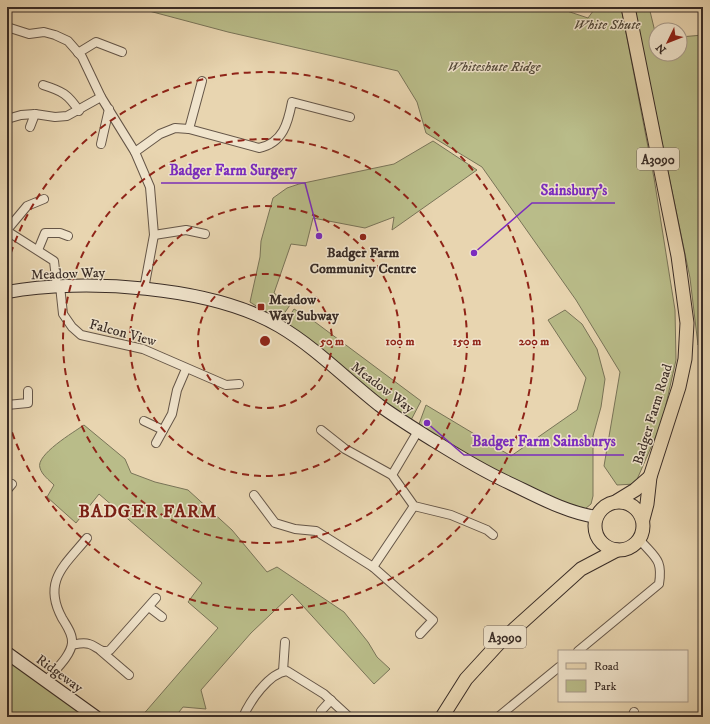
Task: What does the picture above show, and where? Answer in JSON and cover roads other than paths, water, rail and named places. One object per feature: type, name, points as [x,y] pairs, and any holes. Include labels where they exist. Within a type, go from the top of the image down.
[{"type":"main road","name":"Badger Farm Road","points":[[628,7],[678,256],[687,324],[685,359],[679,387],[650,477],[643,519]]},
{"type":"main road","name":"Badger Farm Road","points":[[616,501],[635,490],[650,477]]},
{"type":"main road","points":[[616,501],[628,503],[638,511],[643,519],[644,528],[640,540],[630,548],[617,550],[609,548],[600,541],[596,534],[596,517],[600,510],[609,503],[616,501]]},
{"type":"main road","name":"A3090","points":[[581,569],[600,541]]},
{"type":"main road","name":"A3090","points":[[442,717],[466,679],[498,643],[581,569],[617,550]]},
{"type":"street","points":[[7,27],[29,34],[44,32],[68,41],[78,53],[101,97],[135,152],[150,187],[154,235],[144,289]]},
{"type":"street","points":[[78,53],[96,42],[122,52]]},
{"type":"street","points":[[189,129],[202,80]]},
{"type":"street","points":[[43,85],[60,90],[70,97],[79,111]]},
{"type":"street","points":[[7,120],[21,115],[35,114],[55,118],[67,116],[79,111],[101,97]]},
{"type":"street","points":[[283,100],[350,117]]},
{"type":"street","points":[[135,152],[160,134],[175,128],[189,129],[236,143],[260,148],[264,147],[281,136],[287,125],[292,102]]},
{"type":"street","points":[[101,144],[109,109]]},
{"type":"street","points":[[31,128],[35,114]]},
{"type":"street","points":[[7,231],[27,206],[44,199]]},
{"type":"street","points":[[154,235],[186,230],[205,234]]},
{"type":"street","name":"Falcon View","points":[[7,231],[54,261],[64,314],[72,327],[81,334],[143,349],[186,369],[226,385],[239,384]]},
{"type":"street","points":[[38,250],[45,233],[68,236]]},
{"type":"street","name":"Meadow Way","points":[[7,292],[58,286],[97,285],[144,289],[172,292],[230,305],[252,313],[279,326],[298,339],[380,406],[488,474],[567,510],[596,517]]},
{"type":"street","points":[[156,443],[172,414],[177,390],[186,369]]},
{"type":"street","points":[[7,405],[28,403],[28,391]]},
{"type":"street","points":[[144,421],[163,430]]},
{"type":"street","points":[[321,430],[345,449],[392,475],[414,506],[451,515],[486,530],[493,535]]},
{"type":"street","points":[[392,475],[418,431]]},
{"type":"street","points":[[254,495],[275,523],[290,528],[316,531],[373,567],[433,620],[420,634]]},
{"type":"street","points":[[373,567],[414,506]]},
{"type":"street","points":[[46,681],[72,645],[70,633],[55,606],[54,588],[56,579],[87,538]]},
{"type":"street","points":[[579,650],[659,584],[661,570],[660,564],[640,540]]},
{"type":"street","points":[[101,651],[106,652],[114,646],[156,598]]},
{"type":"street","points":[[149,607],[162,617]]},
{"type":"street","points":[[283,671],[285,642]]},
{"type":"street","points":[[72,645],[89,644],[101,651],[129,675]]},
{"type":"street","name":"Ridgeway","points":[[7,653],[96,717]]},
{"type":"street","points":[[498,717],[558,668]]},
{"type":"street","points":[[244,717],[256,694],[276,675],[283,671],[287,671],[299,677],[331,700],[349,717]]},
{"type":"street","points":[[322,711],[331,700]]},
{"type":"place","name":"Badger Farm Surgery","points":[[319,236]]},
{"type":"place","name":"Badger Farm Community Centre","points":[[363,237]]},
{"type":"place","name":"Sainsbury's","points":[[474,253]]},
{"type":"place","name":"Meadow Way Subway","points":[[261,307]]},
{"type":"place","name":"Badger Farm Sainsburys","points":[[427,423]]},
{"type":"district","name":"BADGER FARM","points":[[148,511]]},
{"type":"park label","name":"White Shute","points":[[607,24]]},
{"type":"park label","name":"Whiteshute Ridge","points":[[494,66]]}]
